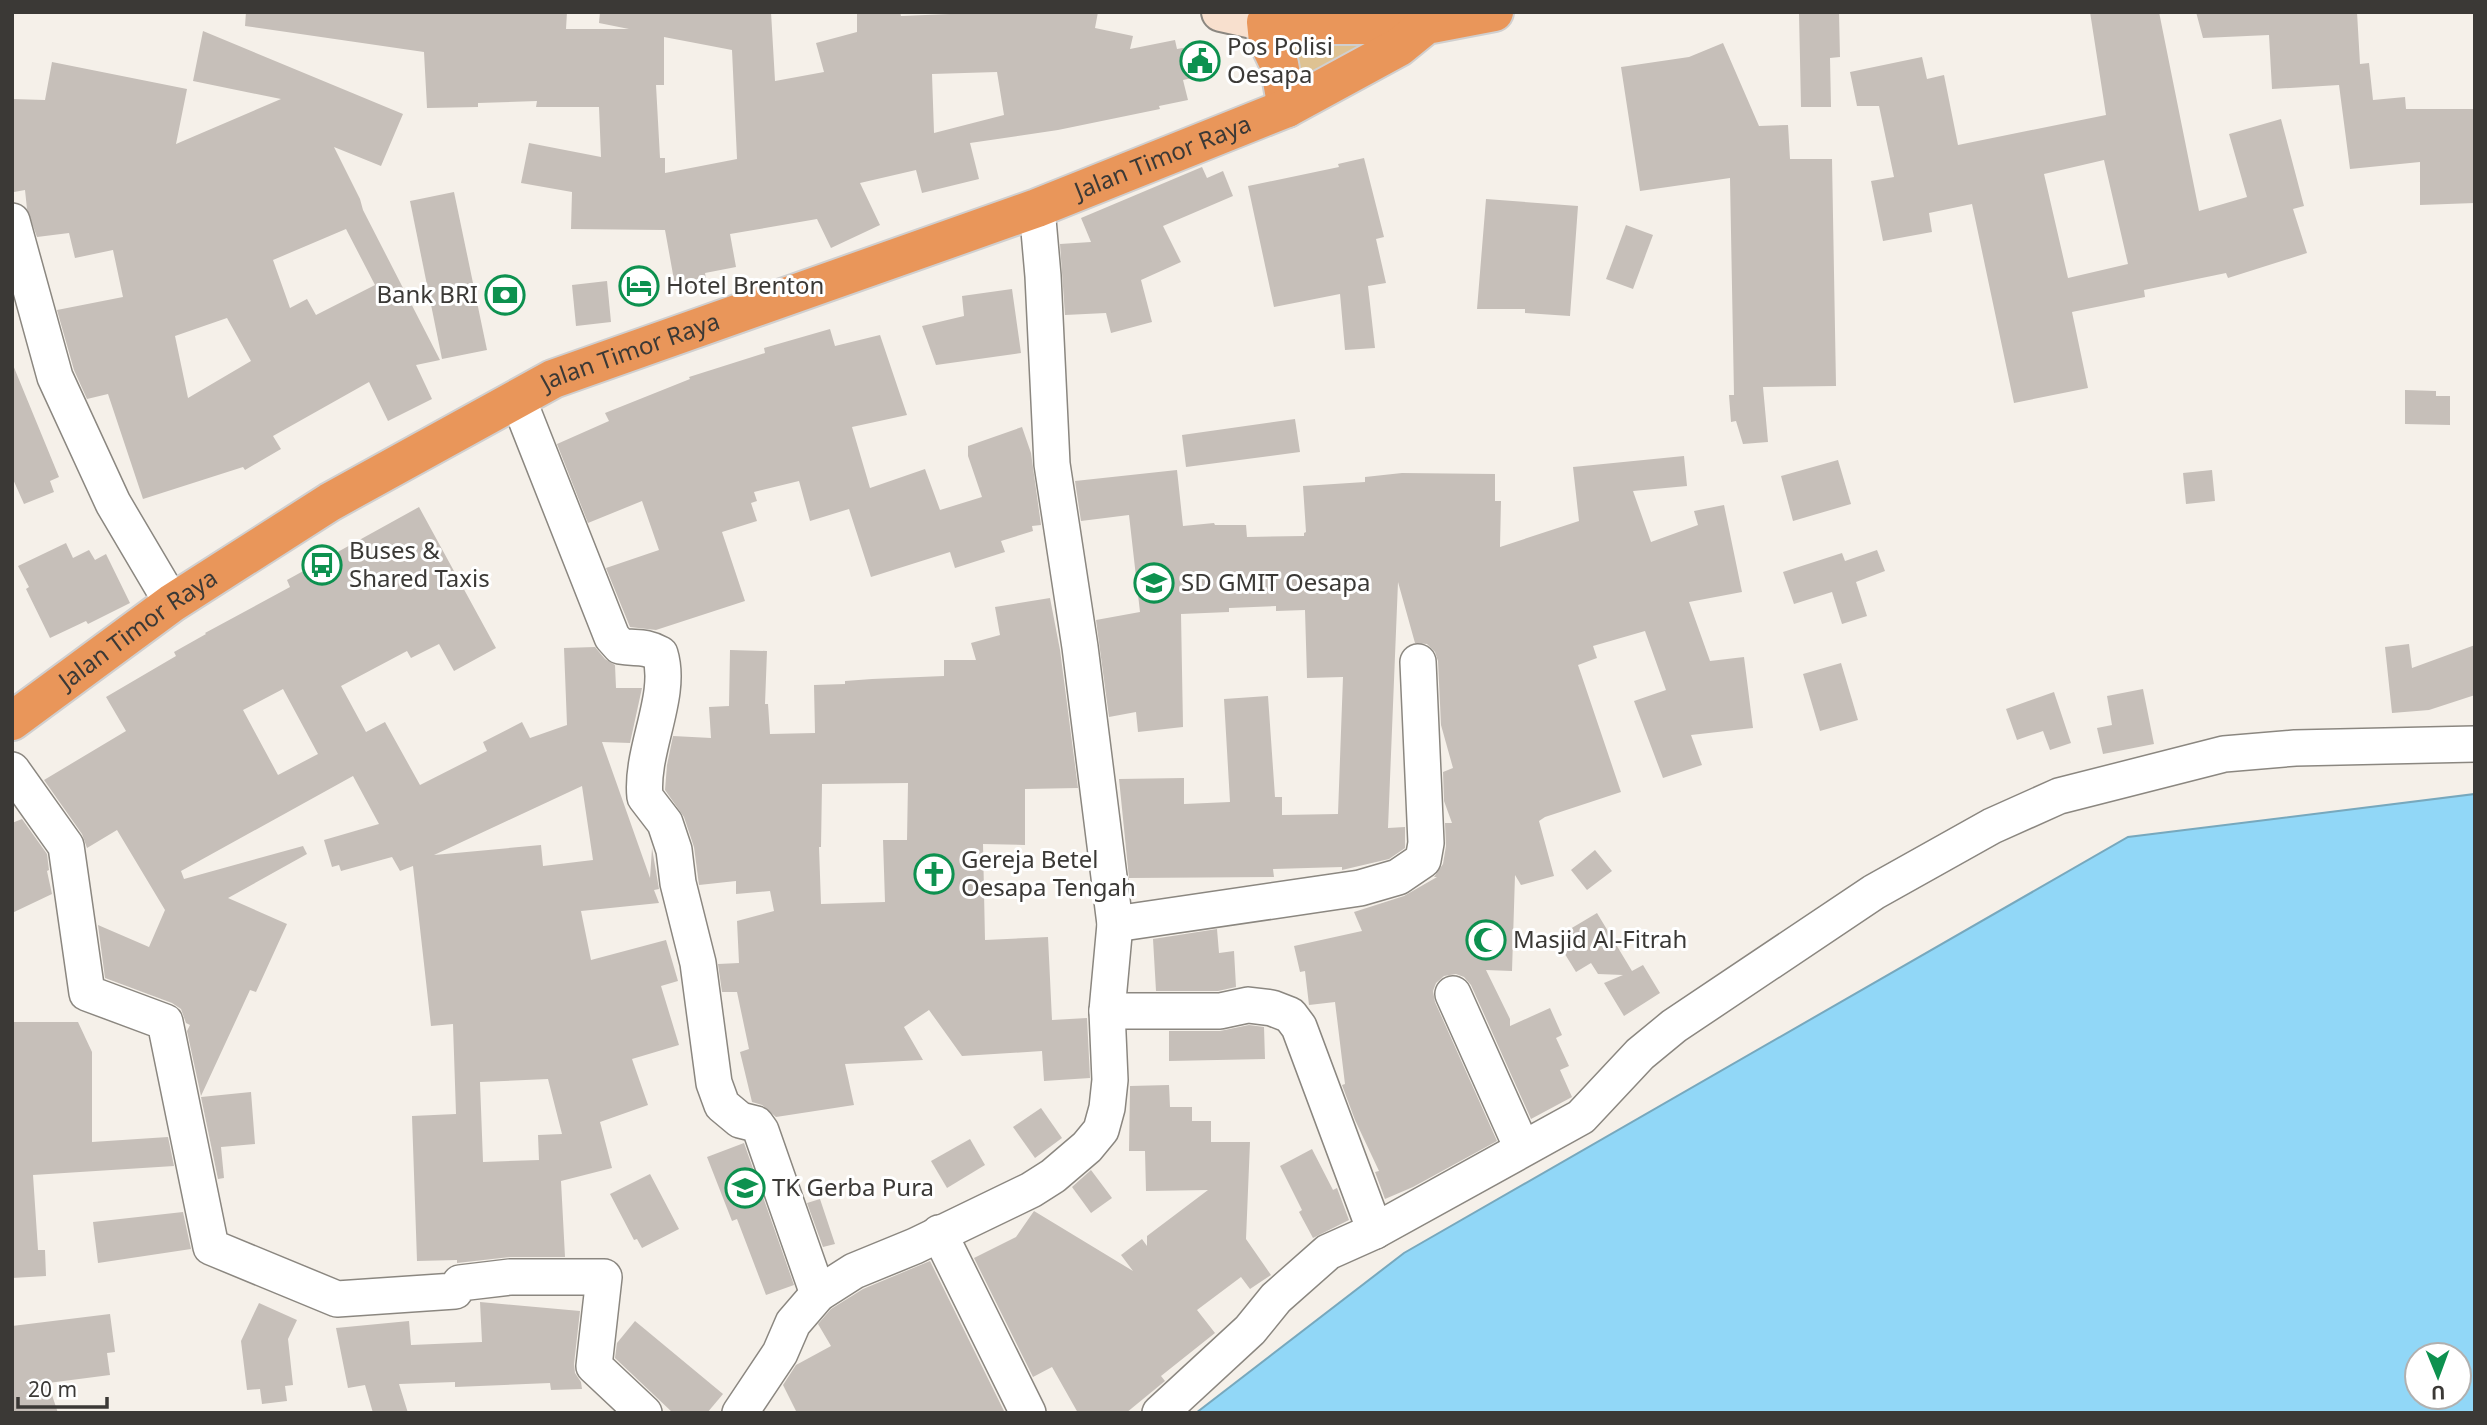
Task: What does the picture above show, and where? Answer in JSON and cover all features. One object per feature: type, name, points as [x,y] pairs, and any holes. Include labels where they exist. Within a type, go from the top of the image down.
[{"type":"highway","name":"Jalan Timor Raya","points":[[12,721],[172,603],[330,502],[553,380],[1037,208],[1287,108],[1399,47],[1426,25],[1494,12]]},
{"type":"highway","points":[[1287,108],[1279,64],[1268,41],[1266,23],[1426,25]]},
{"type":"main road","points":[[1221,12],[1266,23]]},
{"type":"street","points":[[755,1406],[793,1323],[818,1294],[853,1271],[1031,1190],[1053,1176],[1087,1147],[1101,1130],[1107,1108],[1111,1080],[1107,1011],[1115,924],[1080,647],[1052,464],[1037,208]]},
{"type":"street","points":[[12,221],[55,377],[113,503],[172,603]]},
{"type":"street","points":[[518,399],[612,637],[620,646],[633,649],[645,646],[660,654],[664,680],[646,765],[645,797],[665,823],[674,850],[678,883],[698,963],[714,1083],[722,1105],[740,1120],[756,1124],[761,1131],[818,1294]]},
{"type":"street","points":[[1115,924],[1360,888],[1398,877],[1423,860],[1426,843],[1418,662]]},
{"type":"street","points":[[1160,1413],[1250,1331],[1276,1298],[1328,1252],[1375,1231],[1581,1117],[1648,1046],[1674,1026],[1781,953],[1898,879],[1992,826],[2059,796],[2224,754],[2295,748],[2475,744]]},
{"type":"street","points":[[12,770],[66,846],[87,993],[165,1021],[211,1247],[337,1299],[455,1291],[460,1283],[510,1277],[604,1277],[594,1366],[644,1413]]},
{"type":"street","points":[[1453,994],[1522,1148]]},
{"type":"street","points":[[1107,1011],[1220,1011],[1248,1005],[1272,1008],[1290,1015],[1299,1027],[1375,1231]]},
{"type":"street","points":[[939,1233],[1028,1413]]},
{"type":"shaded area","points":[[1261,34],[1421,34],[1267,90]]},
{"type":"water","points":[[2475,794],[2475,1413],[1196,1413],[1404,1253],[2128,837]]},
{"type":"building","points":[[246,12],[567,12],[566,29],[629,29],[599,23],[600,12],[771,12],[775,81],[824,72],[816,43],[857,32],[857,12],[900,12],[901,16],[1098,12],[1095,28],[1133,36],[1130,49],[1175,40],[1177,49],[1211,43],[1217,73],[1183,80],[1188,100],[1159,106],[1160,109],[1058,130],[970,143],[979,179],[922,193],[916,170],[860,183],[880,225],[831,248],[817,219],[730,234],[736,267],[705,273],[707,285],[676,291],[665,230],[571,229],[572,192],[521,183],[529,143],[601,157],[599,107],[536,107],[537,101],[478,103],[478,107],[427,108],[424,52],[245,26]],"holes":[[[664,37],[732,50],[737,159],[665,173],[665,158],[660,158],[656,85],[664,85]],[[997,72],[1004,115],[934,133],[932,74]]]},
{"type":"building","points":[[2090,12],[2159,12],[2199,211],[2247,197],[2229,134],[2281,119],[2304,206],[2293,209],[2307,253],[2228,278],[2226,273],[2144,290],[2145,297],[2072,312],[2088,388],[2014,403],[1972,204],[1929,213],[1932,232],[1883,241],[1871,181],[1894,177],[1879,106],[1857,106],[1850,72],[1922,57],[1927,79],[1944,75],[1958,145],[2106,115]],"holes":[[[2104,160],[2128,264],[2068,278],[2044,174]]]},
{"type":"building","points":[[2196,12],[2357,12],[2360,64],[2369,63],[2373,100],[2405,97],[2406,109],[2475,109],[2475,203],[2420,205],[2420,162],[2350,169],[2339,85],[2272,89],[2269,35],[2203,38]]},
{"type":"building","points":[[1839,13],[1840,57],[1830,58],[1831,107],[1801,107],[1799,14]]},
{"type":"building","points":[[203,31],[403,114],[381,166],[334,147],[363,210],[440,360],[416,365],[432,399],[388,421],[369,382],[273,436],[281,449],[245,470],[243,467],[143,499],[108,394],[87,399],[74,370],[57,310],[123,297],[113,250],[75,258],[69,233],[37,237],[27,209],[25,190],[14,192],[12,99],[45,100],[52,62],[187,89],[176,144],[281,99],[193,81]],"holes":[[[346,229],[375,285],[316,315],[307,299],[290,308],[273,260]],[[227,318],[251,361],[188,398],[175,336]]]},
{"type":"building","points":[[1723,43],[1759,126],[1788,125],[1790,159],[1832,159],[1836,386],[1763,387],[1768,442],[1743,444],[1736,421],[1731,422],[1729,395],[1734,395],[1730,178],[1640,191],[1621,67],[1689,57]]},
{"type":"building","points":[[1364,158],[1384,237],[1376,239],[1386,283],[1368,286],[1375,348],[1345,350],[1340,294],[1274,307],[1248,186],[1339,167],[1338,164]]},
{"type":"building","points":[[1202,167],[1207,178],[1223,171],[1233,196],[1163,226],[1181,262],[1141,280],[1152,322],[1111,333],[1106,313],[1065,315],[1060,244],[1091,242],[1081,218]]},
{"type":"building","points":[[454,192],[487,350],[442,359],[410,201]]},
{"type":"building","points":[[1486,199],[1578,206],[1570,316],[1525,313],[1525,309],[1477,309]]},
{"type":"building","points":[[1626,225],[1653,235],[1633,289],[1606,279]]},
{"type":"building","points":[[607,281],[611,322],[576,326],[572,285]]},
{"type":"building","points":[[1012,289],[1021,353],[936,365],[922,326],[964,316],[962,296]]},
{"type":"building","points":[[830,329],[835,346],[880,335],[907,415],[852,427],[870,488],[925,469],[940,510],[982,497],[968,456],[968,446],[1022,427],[1031,453],[1041,525],[1032,526],[1033,531],[1001,541],[1005,552],[955,568],[950,552],[871,577],[849,509],[810,521],[799,481],[754,492],[757,501],[751,503],[757,521],[722,532],[745,601],[656,630],[630,627],[606,568],[659,550],[642,501],[588,523],[557,444],[609,421],[605,413],[690,379],[689,377],[765,353],[764,348]]},
{"type":"building","points":[[13,365],[59,477],[50,481],[54,492],[24,504],[12,477]]},
{"type":"building","points":[[2405,390],[2436,391],[2436,396],[2450,396],[2450,425],[2405,424]]},
{"type":"building","points":[[1295,419],[1300,452],[1186,467],[1182,435]]},
{"type":"building","points":[[1684,456],[1687,486],[1633,491],[1651,542],[1698,525],[1694,511],[1724,505],[1742,592],[1689,602],[1710,661],[1744,657],[1753,728],[1691,735],[1702,765],[1663,778],[1634,701],[1666,690],[1645,631],[1593,646],[1597,658],[1578,665],[1621,792],[1539,821],[1554,876],[1521,885],[1515,875],[1512,971],[1486,970],[1510,1019],[1510,1026],[1550,1008],[1562,1035],[1556,1038],[1569,1066],[1560,1070],[1572,1097],[1531,1119],[1471,985],[1464,977],[1456,974],[1444,976],[1436,983],[1433,991],[1435,1002],[1497,1141],[1413,1187],[1385,1199],[1375,1172],[1379,1171],[1342,1085],[1345,1084],[1335,1002],[1309,1005],[1305,971],[1300,972],[1294,946],[1362,931],[1354,912],[1404,896],[1437,877],[1434,877],[1443,864],[1446,846],[1445,823],[1452,823],[1444,801],[1443,772],[1453,768],[1441,725],[1438,661],[1435,652],[1427,644],[1415,643],[1398,582],[1388,828],[1405,827],[1405,848],[1389,859],[1342,870],[1342,867],[1273,869],[1274,877],[1129,878],[1119,779],[1184,778],[1184,804],[1230,802],[1224,699],[1268,696],[1275,797],[1282,797],[1282,815],[1338,814],[1343,677],[1307,678],[1305,610],[1276,611],[1276,606],[1181,614],[1183,727],[1138,732],[1136,712],[1109,717],[1096,620],[1140,612],[1129,515],[1081,521],[1075,481],[1177,470],[1183,526],[1214,523],[1246,525],[1247,537],[1304,536],[1303,486],[1365,482],[1365,477],[1402,473],[1495,474],[1495,501],[1501,501],[1500,547],[1579,521],[1573,467]]},
{"type":"building","points":[[1838,460],[1851,504],[1793,521],[1781,476]]},
{"type":"building","points":[[2212,470],[2215,501],[2186,504],[2183,473]]},
{"type":"building","points":[[419,507],[496,648],[454,671],[439,644],[411,658],[407,651],[341,686],[366,732],[385,722],[420,785],[487,751],[483,742],[522,722],[530,738],[567,725],[564,648],[595,647],[605,659],[615,665],[616,688],[642,688],[630,743],[602,742],[650,878],[652,848],[659,889],[654,890],[659,903],[581,911],[591,960],[666,940],[678,981],[661,986],[679,1045],[632,1059],[648,1105],[600,1122],[612,1168],[561,1181],[565,1257],[510,1257],[457,1263],[457,1260],[417,1261],[412,1116],[456,1114],[453,1024],[431,1026],[413,866],[400,871],[392,857],[341,871],[339,865],[332,867],[324,840],[379,824],[353,776],[181,871],[184,879],[303,846],[307,854],[228,898],[287,924],[256,992],[250,990],[201,1096],[187,1031],[190,1025],[186,1023],[181,1009],[172,1003],[105,978],[98,925],[149,947],[165,910],[117,830],[87,848],[82,834],[44,780],[126,731],[106,697],[176,656],[174,652],[205,633],[290,587],[287,580]],"holes":[[[283,689],[318,754],[278,775],[243,710]],[[582,786],[593,860],[543,866],[541,845],[434,855]],[[548,1079],[562,1134],[538,1135],[539,1160],[483,1162],[480,1082]]]},
{"type":"building","points":[[66,543],[73,558],[89,550],[95,560],[106,554],[130,603],[88,624],[86,621],[50,638],[18,566]]},
{"type":"building","points":[[1877,550],[1885,571],[1856,582],[1867,616],[1842,624],[1832,592],[1794,604],[1783,572],[1842,553],[1845,561]]},
{"type":"building","points":[[1050,598],[1060,650],[1078,788],[1025,789],[1025,845],[983,844],[985,940],[1048,937],[1052,1020],[1087,1018],[1090,1078],[1044,1081],[1042,1051],[962,1056],[929,1010],[904,1027],[923,1060],[845,1064],[854,1105],[776,1117],[762,1105],[752,1102],[740,1052],[749,1049],[737,992],[722,992],[718,964],[739,963],[737,921],[774,911],[770,891],[736,894],[736,881],[699,885],[694,847],[684,817],[665,790],[673,736],[711,738],[709,707],[729,706],[730,650],[767,651],[765,704],[768,704],[770,734],[815,733],[814,685],[944,676],[944,660],[976,660],[971,643],[1000,635],[995,607]],"holes":[[[908,783],[907,840],[883,840],[885,902],[821,904],[819,847],[822,784]]]},
{"type":"building","points":[[2409,644],[2412,668],[2475,645],[2475,695],[2429,710],[2392,713],[2385,647]]},
{"type":"building","points":[[1841,663],[1858,720],[1820,731],[1803,674]]},
{"type":"building","points":[[2143,689],[2154,744],[2103,754],[2097,728],[2112,725],[2107,696]]},
{"type":"building","points":[[2054,692],[2071,743],[2050,750],[2043,731],[2017,740],[2006,709]]},
{"type":"building","points":[[22,819],[47,854],[47,871],[52,894],[12,913],[12,823]]},
{"type":"building","points":[[1595,850],[1612,871],[1587,890],[1571,870]]},
{"type":"building","points":[[1597,913],[1632,971],[1643,965],[1660,993],[1624,1016],[1604,983],[1623,975],[1598,974],[1591,963],[1576,972],[1555,938]]},
{"type":"building","points":[[1217,929],[1219,953],[1234,951],[1236,987],[1218,991],[1156,991],[1153,939]]},
{"type":"building","points":[[12,1022],[78,1022],[92,1052],[92,1142],[168,1137],[174,1166],[33,1175],[38,1250],[45,1250],[46,1276],[12,1278]]},
{"type":"building","points":[[1249,1025],[1264,1027],[1265,1059],[1169,1061],[1169,1031],[1220,1031]]},
{"type":"building","points":[[1169,1085],[1170,1107],[1192,1107],[1192,1121],[1211,1121],[1211,1142],[1250,1142],[1246,1239],[1271,1275],[1250,1289],[1241,1277],[1197,1310],[1215,1333],[1161,1376],[1165,1381],[1126,1413],[1078,1413],[1052,1367],[1033,1377],[974,1258],[1016,1237],[1034,1211],[1133,1271],[1121,1255],[1142,1239],[1147,1246],[1147,1236],[1208,1190],[1146,1191],[1145,1151],[1129,1151],[1130,1086]]},
{"type":"building","points":[[251,1092],[255,1144],[221,1147],[224,1178],[218,1179],[201,1097]]},
{"type":"building","points":[[1041,1108],[1062,1138],[1035,1158],[1013,1127]]},
{"type":"building","points":[[970,1139],[985,1165],[947,1188],[931,1161]]},
{"type":"building","name":"TK Gerba Pura","points":[[744,1143],[794,1285],[766,1295],[737,1219],[732,1221],[707,1157]]},
{"type":"building","points":[[1312,1149],[1333,1190],[1337,1188],[1349,1220],[1313,1238],[1280,1166]]},
{"type":"building","points":[[1091,1170],[1112,1198],[1091,1213],[1072,1187]]},
{"type":"building","points":[[650,1174],[679,1229],[642,1248],[637,1239],[634,1240],[610,1194]]},
{"type":"building","points":[[820,1199],[835,1244],[823,1247],[807,1203]]},
{"type":"building","points":[[183,1212],[191,1249],[98,1263],[93,1222]]},
{"type":"building","points":[[930,1261],[1005,1413],[797,1413],[783,1385],[796,1365],[831,1346],[818,1324],[831,1309],[863,1289]]},
{"type":"building","points":[[480,1302],[580,1311],[574,1364],[582,1389],[551,1390],[550,1383],[455,1387],[455,1382],[399,1384],[408,1413],[373,1413],[365,1385],[348,1388],[336,1328],[409,1321],[411,1345],[482,1342]]},
{"type":"building","points":[[259,1303],[297,1320],[288,1339],[293,1385],[285,1386],[287,1401],[262,1404],[260,1389],[247,1390],[241,1341]]},
{"type":"building","points":[[110,1314],[115,1352],[107,1353],[110,1375],[48,1383],[58,1413],[12,1413],[12,1326]]},
{"type":"building","points":[[635,1321],[723,1394],[707,1413],[673,1413],[615,1358],[617,1343]]},
{"type":"place","name":"Pos Polisi Oesapa","points":[[1200,61]]},
{"type":"place","name":"Hotel Brenton","points":[[639,286]]},
{"type":"place","name":"Bank BRI","points":[[505,295]]},
{"type":"place","name":"Buses & Shared Taxis","points":[[322,565]]},
{"type":"place","name":"SD GMIT Oesapa","points":[[1154,583]]},
{"type":"place","name":"Gereja Betel Oesapa Tengah","points":[[934,874]]},
{"type":"place","name":"Masjid Al-Fitrah","points":[[1486,940]]},
{"type":"place","name":"TK Gerba Pura","points":[[745,1188]]}]
